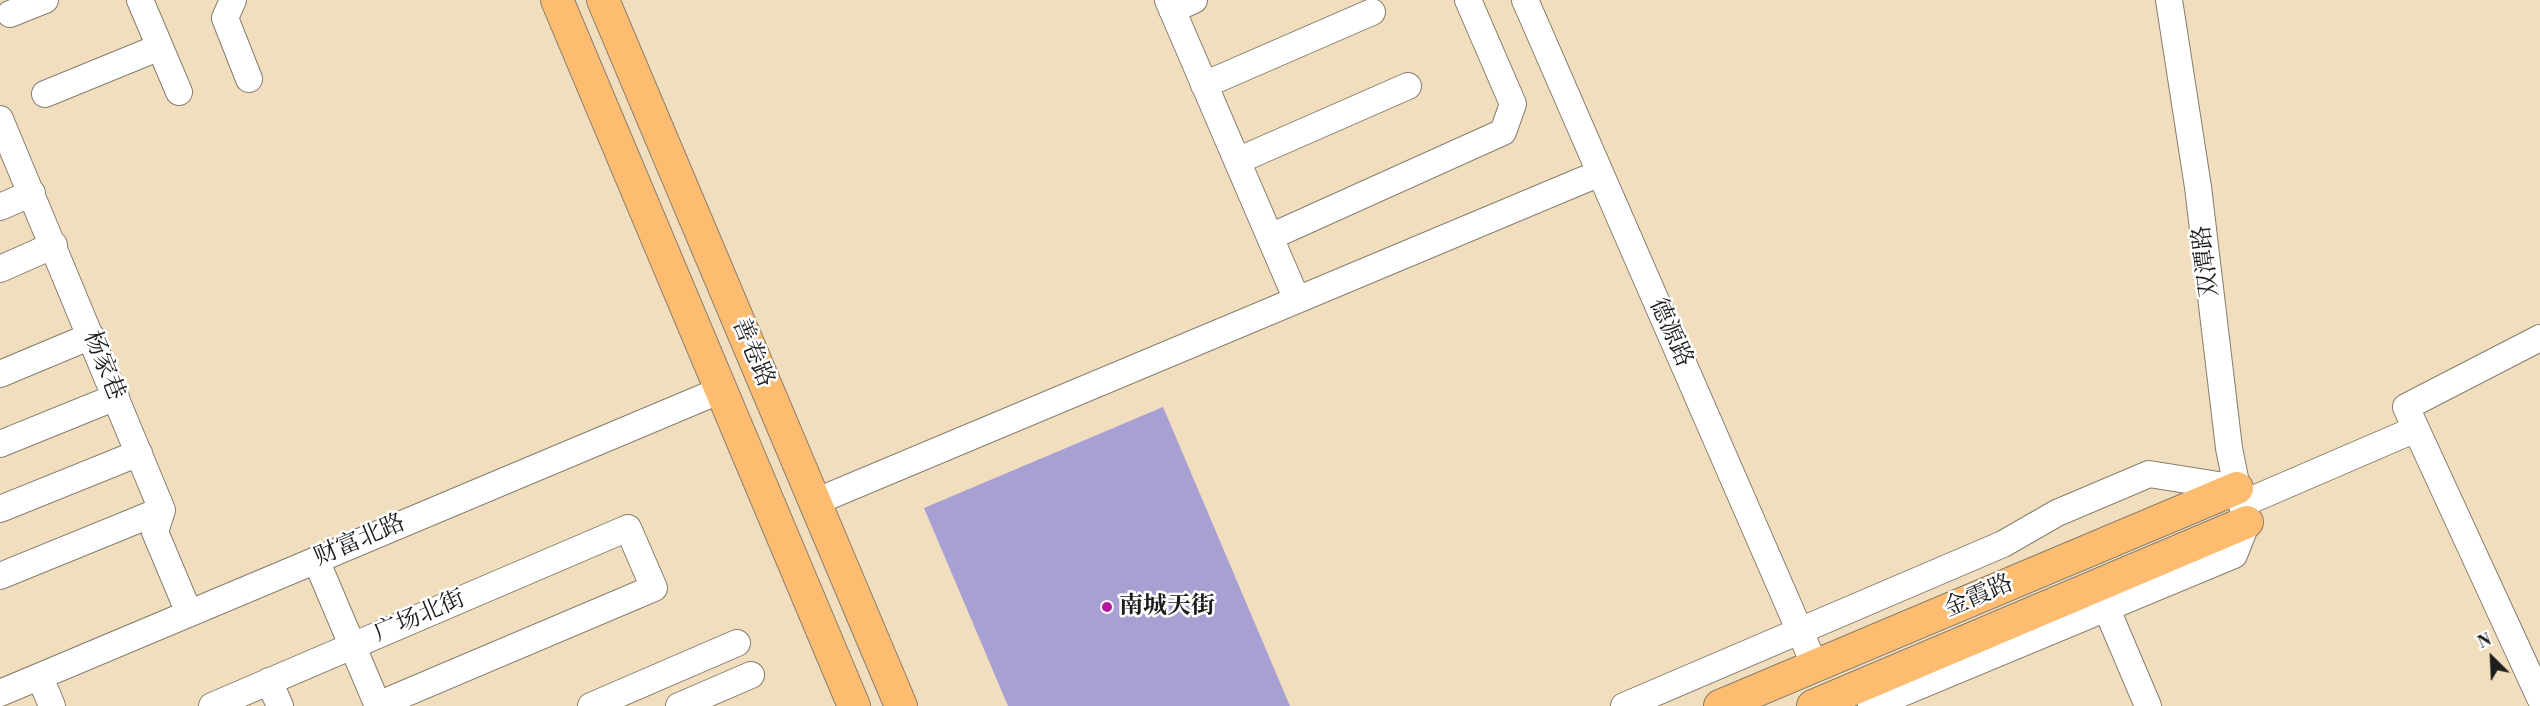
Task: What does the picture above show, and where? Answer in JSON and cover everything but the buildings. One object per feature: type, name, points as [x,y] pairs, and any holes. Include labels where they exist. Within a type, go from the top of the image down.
[{"type":"main road","name":"善卷路","points":[[557,0],[854,706]]},
{"type":"main road","name":"善卷路","points":[[603,0],[901,706]]},
{"type":"main road","name":"金霞路","points":[[1817,705],[2102,597],[2242,505]]},
{"type":"main road","name":"金霞路","points":[[1720,706],[1815,666],[2242,505]]},
{"type":"street","points":[[10,14],[45,0]]},
{"type":"street","points":[[140,0],[179,92]]},
{"type":"street","points":[[233,0],[225,18],[249,79]]},
{"type":"street","points":[[1269,237],[1503,132],[1513,104],[1468,0]]},
{"type":"street","name":"德源路","points":[[1525,0],[1815,666]]},
{"type":"street","name":"双潭路","points":[[2169,0],[2198,187],[2229,448],[2242,505]]},
{"type":"street","points":[[1178,3],[1204,85],[1297,300]]},
{"type":"street","points":[[1204,85],[1372,12]]},
{"type":"street","points":[[45,94],[160,47]]},
{"type":"street","points":[[1237,161],[1408,86]]},
{"type":"street","name":"杨家巷","points":[[0,119],[5,145],[32,193],[162,510]]},
{"type":"street","points":[[815,502],[1600,173]]},
{"type":"street","points":[[0,207],[32,193]]},
{"type":"street","points":[[0,269],[54,245]]},
{"type":"street","points":[[0,374],[91,336]]},
{"type":"street","points":[[2540,338],[2406,407],[2540,698]]},
{"type":"street","name":"财富北路","points":[[0,693],[721,390]]},
{"type":"street","points":[[0,444],[116,397]]},
{"type":"street","points":[[1624,706],[2003,543],[2057,513],[2149,474],[2242,505],[2416,429]]},
{"type":"street","points":[[0,509],[139,453]]},
{"type":"street","points":[[0,576],[162,510]]},
{"type":"street","points":[[162,510],[155,532],[189,614]]},
{"type":"street","name":"广场北街","points":[[212,706],[628,528],[654,588],[378,705]]},
{"type":"street","points":[[316,560],[378,705]]},
{"type":"street","points":[[1871,706],[2102,597],[2148,706]]},
{"type":"street","points":[[591,706],[737,643]]},
{"type":"street","points":[[679,706],[751,675]]},
{"type":"street","points":[[40,677],[52,706]]},
{"type":"street","points":[[269,681],[280,706]]},
{"type":"place","name":"南城天街","points":[[1107,607]]}]
